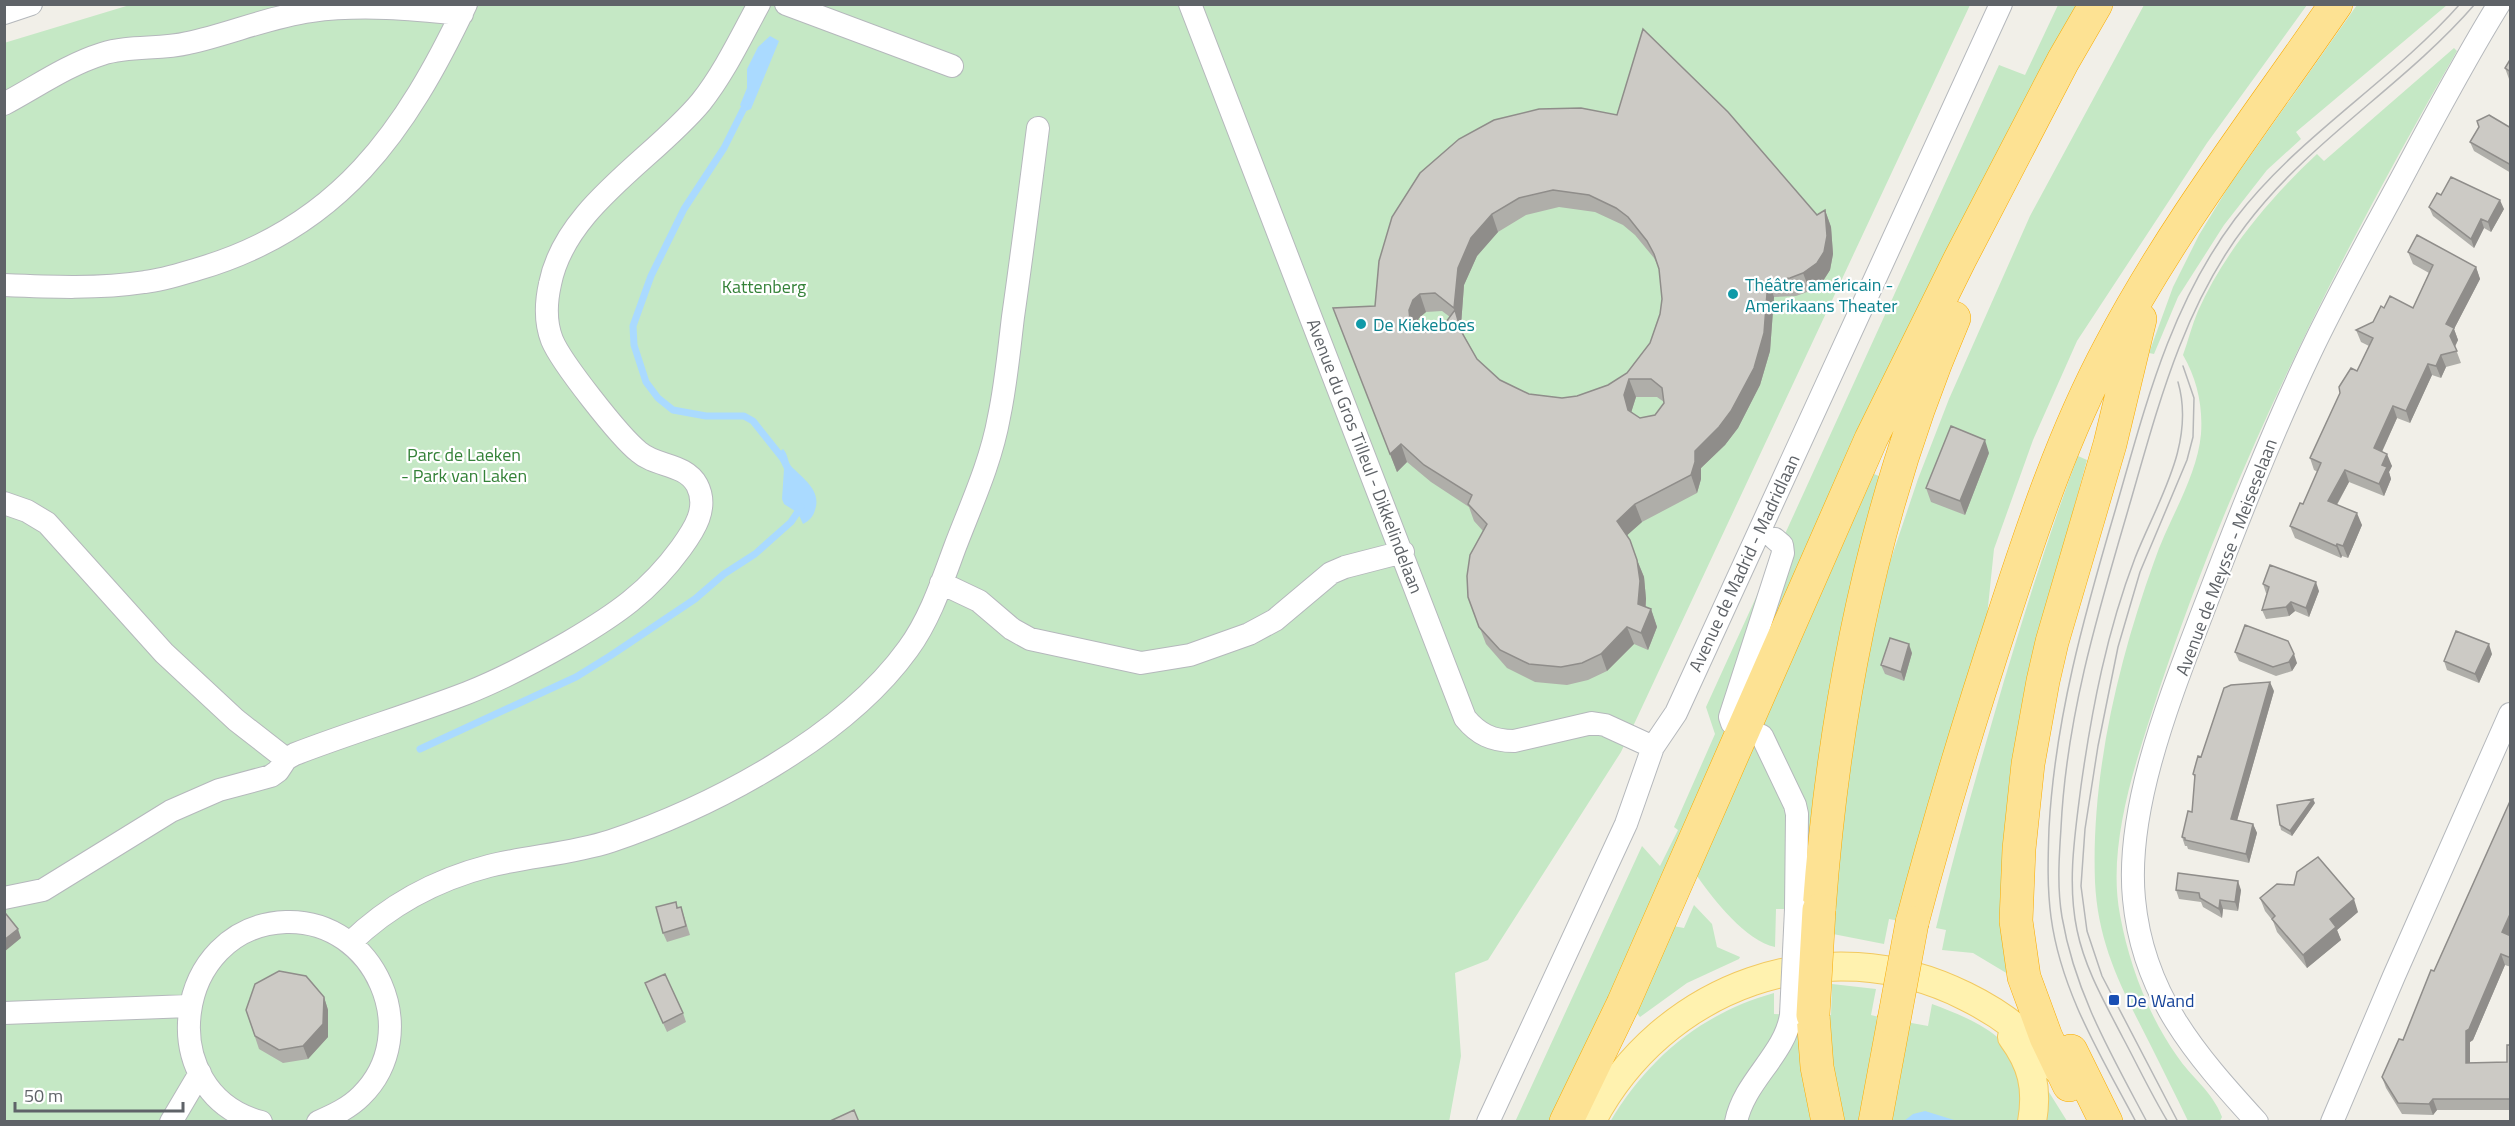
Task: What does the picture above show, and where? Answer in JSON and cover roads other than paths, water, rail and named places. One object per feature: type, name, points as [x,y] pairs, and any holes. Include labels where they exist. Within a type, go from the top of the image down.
[{"type":"highway","points":[[1566,1122],[1623,1004],[1871,439],[1987,207],[2063,61],[2096,4]]},
{"type":"highway","points":[[1828,1122],[1818,1067],[1802,1015],[1807,909],[1826,822],[1846,678],[1869,570],[1893,481],[1940,351],[1977,265],[2038,137],[2109,4]]},
{"type":"highway","points":[[1875,1122],[1912,923],[1963,742],[2063,444],[2110,347],[2156,266],[2336,4]]},
{"type":"highway","points":[[2069,1085],[2034,1008],[2024,977],[2018,944],[2016,882],[2023,815],[2035,720],[2052,642],[2110,444],[2130,354],[2156,266]]},
{"type":"highway","points":[[2023,815],[2028,913],[2039,974],[2055,1020],[2106,1122]]},
{"type":"highway","points":[[1596,1112],[1605,1064],[1623,1004]]},
{"type":"main road","points":[[1596,1112],[1637,1054],[1672,1022],[1713,997],[1768,975],[1811,967],[1854,966],[1919,977],[1949,988],[2000,1016],[2038,1048],[2069,1085],[2090,1122]]},
{"type":"main road","points":[[1979,1003],[2011,1035],[2025,1054],[2035,1087],[2032,1122]]},
{"type":"street","points":[[4,13],[31,4]]},
{"type":"street","points":[[4,898],[43,890],[171,811],[219,790],[270,776],[278,771],[286,759],[468,693],[546,655],[623,609],[672,561],[697,524],[701,508],[700,495],[695,482],[684,472],[640,454],[613,424],[562,358],[552,341],[548,323],[547,306],[550,282],[563,248],[573,233],[616,184],[666,139],[701,101],[759,4]]},
{"type":"street","points":[[786,4],[952,66]]},
{"type":"street","name":"Avenue du Gros Tilleul - Dikkelindelaan","points":[[1190,4],[1403,552],[1465,718],[1481,734],[1491,739],[1514,741],[1592,723],[1605,725],[1653,747]]},
{"type":"street","name":"Avenue de Madrid - Madridlaan","points":[[1488,1122],[1626,824],[1653,747],[1676,713],[2001,4]]},
{"type":"street","name":"Avenue de Meysse - Meiseselaan","points":[[2257,1122],[2189,1044],[2169,1012],[2154,979],[2140,935],[2134,900],[2133,862],[2140,809],[2157,742],[2192,641],[2288,402],[2334,304],[2470,51],[2499,4]]},
{"type":"street","points":[[4,104],[75,65],[123,49],[178,45],[255,22],[312,11],[385,8],[464,9],[416,100],[396,130],[343,190],[312,215],[275,239],[218,263],[148,282],[107,286],[4,285]]},
{"type":"street","points":[[350,943],[381,914],[402,900],[440,882],[490,866],[560,854],[610,841],[699,806],[771,766],[829,726],[860,701],[893,667],[919,632],[941,583],[985,467],[999,418],[1038,128]]},
{"type":"street","points":[[4,503],[27,511],[47,523],[164,653],[229,713],[286,759]]},
{"type":"street","points":[[1775,539],[1782,545],[1783,553],[1730,717],[1732,723],[1762,736],[1795,805],[1807,909]]},
{"type":"street","points":[[941,583],[979,601],[1012,629],[1030,639],[1141,663],[1190,655],[1249,633],[1275,620],[1331,573],[1345,567],[1403,552]]},
{"type":"street","points":[[2332,1122],[2394,976],[2511,714]]},
{"type":"street","points":[[261,1122],[238,1112],[223,1101],[200,1073],[191,1051],[188,1029],[189,1006],[200,976],[213,956],[231,940],[266,925],[286,922],[325,929],[350,943],[365,957],[377,974],[386,993],[390,1014],[390,1035],[386,1055],[377,1074],[362,1095],[341,1112],[318,1122]]},
{"type":"street","points":[[4,1013],[189,1006]]},
{"type":"street","points":[[1736,1122],[1747,1092],[1802,1015]]},
{"type":"street","points":[[171,1122],[200,1073]]},
{"type":"water","points":[[770,36],[779,41],[751,109],[746,111],[740,105],[747,88],[747,69],[758,47]]},
{"type":"water","points":[[783,449],[791,466],[810,485],[816,496],[814,512],[803,524],[798,513],[784,504],[782,499],[784,469],[777,454]]},
{"type":"water","points":[[1925,1111],[1958,1121],[1904,1121],[1913,1114]]},
{"type":"waterway","points":[[747,102],[724,148],[684,209],[651,276],[633,326],[634,345],[646,382],[658,398],[673,410],[706,416],[744,416],[753,421],[784,460]]},
{"type":"waterway","points":[[420,749],[576,677],[610,656],[695,599],[724,574],[755,554],[791,522],[801,507]]},
{"type":"tram line","points":[[2136,1122],[2084,1023],[2064,971],[2051,917],[2048,861],[2052,787],[2064,707],[2092,590],[2137,434],[2176,323],[2212,253],[2235,219],[2287,161],[2405,59],[2460,4]]},
{"type":"tram line","points":[[2147,1122],[2096,1022],[2076,972],[2062,917],[2059,873],[2064,788],[2076,709],[2104,594],[2148,440],[2172,365],[2187,328],[2223,258],[2246,225],[2299,166],[2419,61],[2475,4]]},
{"type":"tram line","points":[[2178,1122],[2102,976],[2087,931],[2081,886],[2085,829],[2098,746],[2118,647],[2140,572],[2187,460],[2193,437],[2194,398],[2183,366]]},
{"type":"tram line","points":[[2168,1122],[2090,972],[2077,930],[2072,876],[2074,840],[2090,728],[2116,613],[2135,558],[2172,472],[2178,450],[2182,428],[2182,405],[2178,382]]},
{"type":"place","name":"Théâtre américain - Amerikaans Theater","points":[[1733,294]]},
{"type":"place","name":"De Kiekeboes","points":[[1361,324]]},
{"type":"place","name":"De Wand","points":[[2114,1000]]},
{"type":"park label","name":"Kattenberg","points":[[764,286]]},
{"type":"park label","name":"Parc de Laeken - Park van Laken","points":[[464,464]]}]
